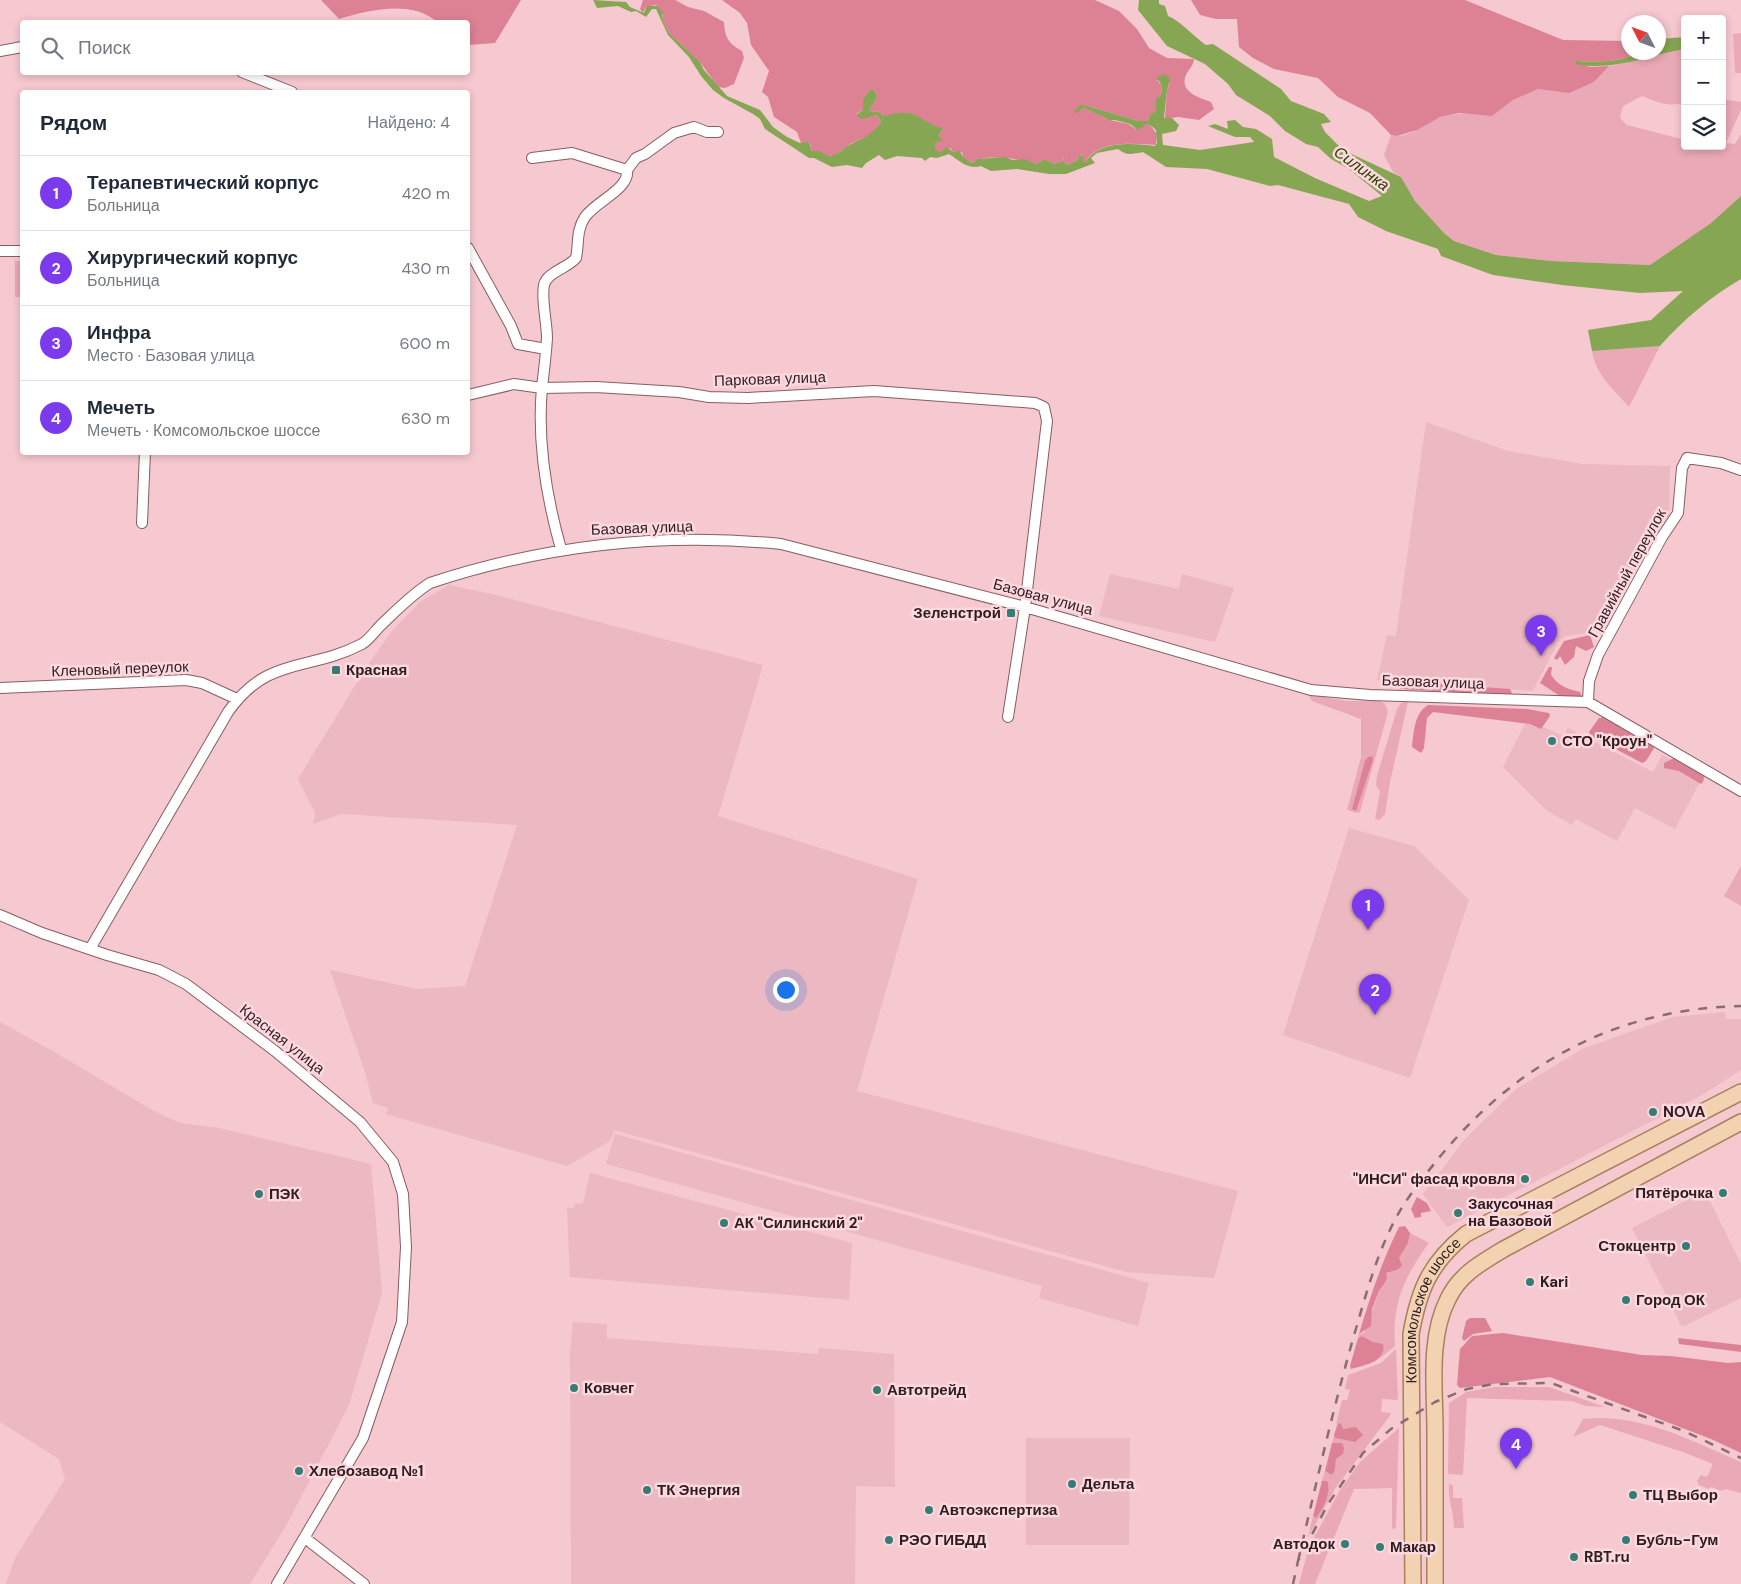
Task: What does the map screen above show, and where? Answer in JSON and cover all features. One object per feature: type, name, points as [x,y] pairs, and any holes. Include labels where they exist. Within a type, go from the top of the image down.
[{"type":"main road","name":"Комсомольское шоссе","points":[[1413,1584],[1411,1334],[1418,1300],[1432,1268],[1466,1234],[1741,1092]]},
{"type":"main road","name":"Комсомольское шоссе","points":[[1435,1584],[1435,1357],[1440,1319],[1447,1300],[1458,1282],[1468,1271],[1504,1249],[1741,1122]]},
{"type":"street","points":[[0,51],[20,47]]},
{"type":"street","points":[[250,75],[287,90]]},
{"type":"street","points":[[561,549],[548,501],[544,474],[542,388],[546,349],[544,285],[550,276],[576,258],[578,234],[584,218],[600,201],[622,186],[628,176],[628,170],[636,158],[645,154],[674,133],[694,127],[707,132],[718,132]]},
{"type":"street","points":[[532,158],[572,153],[628,170]]},
{"type":"street","points":[[0,251],[20,251]]},
{"type":"street","points":[[470,252],[511,326],[518,344],[546,349]]},
{"type":"street","name":"Парковая улица","points":[[470,395],[514,384],[542,388],[639,389],[678,392],[709,398],[748,398],[874,390],[1034,404],[1044,407],[1047,421],[1025,607]]},
{"type":"street","points":[[142,523],[145,455]]},
{"type":"street","name":"Гравийный переулок","points":[[1588,702],[1589,681],[1598,655],[1662,537],[1678,513],[1682,468],[1687,458],[1721,463],[1741,470]]},
{"type":"street","name":"Базовая улица","points":[[237,698],[247,688],[274,671],[340,654],[364,643],[413,593],[430,583],[490,565],[561,549],[646,540],[752,541],[781,544],[1025,607],[1311,690],[1370,695],[1588,702],[1741,791]]},
{"type":"street","points":[[1008,717],[1025,607]]},
{"type":"street","name":"Кленовый переулок","points":[[0,688],[186,680],[202,683],[237,698]]},
{"type":"street","points":[[90,949],[237,698]]},
{"type":"street","name":"Красная улица","points":[[0,915],[90,949],[159,970],[186,984],[275,1051],[360,1122],[393,1162],[402,1194],[406,1247],[402,1322],[363,1438],[277,1584]]},
{"type":"street","points":[[305,1538],[364,1584]]},
{"type":"shaded area","points":[[321,0],[521,0],[495,43],[470,45],[470,20],[434,20],[427,15],[404,9],[391,8],[364,12],[339,19]]},
{"type":"shaded area","points":[[643,0],[675,0],[688,7],[704,11],[724,22],[728,39],[742,51],[744,58],[734,84],[725,88],[718,87],[700,62],[669,33],[663,21],[663,15],[656,5],[646,7],[643,13],[640,9]]},
{"type":"shaded area","points":[[722,0],[1095,0],[1119,11],[1137,29],[1149,48],[1167,58],[1194,59],[1187,73],[1185,85],[1195,96],[1211,102],[1214,109],[1199,120],[1178,117],[1165,119],[1167,90],[1170,83],[1157,80],[1162,86],[1161,95],[1158,98],[1156,111],[1150,114],[1148,121],[1138,121],[1084,105],[1078,112],[1083,108],[1104,116],[1106,119],[1128,124],[1136,129],[1146,124],[1150,125],[1157,134],[1156,145],[1117,144],[1108,146],[1092,155],[1086,162],[1083,162],[1082,155],[1079,155],[1078,160],[1067,165],[1064,162],[1064,157],[1063,161],[1054,164],[1045,159],[1036,164],[1021,160],[994,158],[985,158],[972,163],[963,157],[962,152],[953,152],[950,148],[941,152],[935,151],[935,143],[944,128],[937,129],[915,115],[884,116],[879,112],[869,111],[877,97],[875,91],[870,89],[863,99],[863,110],[856,114],[868,117],[877,115],[881,122],[872,134],[852,143],[835,155],[829,156],[812,151],[810,143],[801,143],[797,132],[774,117],[768,97],[762,92],[769,71],[751,45],[747,23],[740,13]]},
{"type":"shaded area","points":[[1191,0],[1465,0],[1563,40],[1621,41],[1621,59],[1599,62],[1576,61],[1590,67],[1609,66],[1594,82],[1569,93],[1538,89],[1513,100],[1492,116],[1459,113],[1440,117],[1417,130],[1397,136],[1391,135],[1370,113],[1338,97],[1318,78],[1274,69],[1253,58],[1239,47],[1237,19],[1216,19],[1200,15]]},
{"type":"shaded area","points":[[1741,33],[1741,73],[1735,73],[1733,34]]},
{"type":"shaded area","points":[[1681,50],[1681,103],[1668,104],[1642,96],[1623,106],[1620,118],[1627,125],[1681,139],[1681,150],[1726,150],[1726,143],[1735,144],[1741,134],[1741,196],[1711,223],[1650,265],[1551,261],[1496,255],[1454,241],[1444,233],[1415,201],[1401,177],[1393,172],[1384,155],[1391,135],[1398,136],[1411,133],[1435,119],[1447,115],[1460,114],[1492,116],[1513,100],[1538,89],[1569,92],[1594,82],[1609,66],[1636,60],[1666,60],[1666,53]]},
{"type":"shaded area","points":[[1726,100],[1741,102],[1741,110],[1726,143]]},
{"type":"shaded area","points":[[15,261],[20,261],[20,297],[15,297]]},
{"type":"shaded area","points":[[1660,346],[1629,407],[1601,375],[1592,351]]},
{"type":"shaded area","points":[[1426,422],[1508,451],[1582,464],[1670,466],[1669,517],[1649,519],[1648,539],[1590,633],[1565,636],[1558,642],[1533,691],[1377,680],[1387,635],[1396,636]]},
{"type":"shaded area","points":[[1110,574],[1179,589],[1182,574],[1234,588],[1215,642],[1099,616]]},
{"type":"shaded area","points":[[449,585],[492,594],[763,665],[718,816],[918,879],[857,1091],[1238,1191],[1214,1278],[1126,1272],[614,1130],[610,1141],[567,1166],[386,1114],[388,1108],[373,1103],[365,1072],[330,970],[417,989],[465,986],[517,825],[341,814],[313,824],[315,813],[298,779],[367,666],[392,631],[421,601]]},
{"type":"shaded area","points":[[1590,635],[1594,647],[1586,651],[1576,646],[1574,657],[1565,665],[1560,656],[1557,660],[1554,658],[1564,641]]},
{"type":"shaded area","points":[[1549,667],[1552,667],[1551,675],[1557,682],[1567,688],[1580,692],[1582,697],[1563,698],[1540,683]]},
{"type":"shaded area","points":[[1398,681],[1510,689],[1512,693],[1509,695],[1401,689],[1397,687]]},
{"type":"shaded area","points":[[1309,696],[1347,701],[1380,701],[1385,704],[1388,712],[1360,812],[1347,810],[1361,757],[1361,719],[1312,701]]},
{"type":"shaded area","points":[[1408,702],[1390,782],[1385,814],[1379,820],[1375,819],[1380,792],[1376,785],[1377,776],[1397,709],[1401,703]]},
{"type":"shaded area","points":[[1428,705],[1527,709],[1549,713],[1550,716],[1541,729],[1530,724],[1433,712],[1427,718],[1424,748],[1421,753],[1412,747],[1413,735],[1417,718]]},
{"type":"shaded area","points":[[1605,717],[1651,744],[1654,748],[1646,761],[1642,763],[1591,736],[1589,732],[1599,718]]},
{"type":"shaded area","points":[[1527,720],[1564,736],[1568,728],[1653,772],[1662,755],[1703,776],[1675,829],[1635,808],[1617,841],[1576,819],[1572,825],[1546,810],[1503,767]]},
{"type":"shaded area","points":[[1372,756],[1373,760],[1356,811],[1352,809],[1365,761],[1368,757]]},
{"type":"shaded area","points":[[1674,758],[1705,774],[1703,782],[1701,784],[1679,771],[1664,768],[1664,763]]},
{"type":"shaded area","points":[[1349,828],[1414,846],[1469,900],[1410,1078],[1283,1035]]},
{"type":"shaded area","points":[[1741,866],[1741,906],[1724,896]]},
{"type":"shaded area","points":[[1725,1012],[1726,1019],[1741,1019],[1741,1070],[1702,1095],[1447,1227],[1423,1194],[1465,1139],[1516,1089],[1584,1048],[1673,1017]]},
{"type":"shaded area","points":[[0,1022],[154,1111],[180,1123],[219,1128],[371,1164],[382,1293],[349,1405],[287,1524],[250,1584],[6,1584],[15,1558],[65,1479],[59,1459],[0,1422]]},
{"type":"shaded area","points":[[615,1134],[1149,1283],[1138,1326],[1039,1298],[1042,1286],[606,1164]]},
{"type":"shaded area","points":[[590,1173],[852,1243],[849,1300],[570,1277],[567,1208],[574,1208],[575,1204],[583,1203]]},
{"type":"shaded area","name":"Стокцентр","points":[[1705,1191],[1741,1264],[1741,1298],[1682,1327],[1632,1228]]},
{"type":"shaded area","points":[[1417,1197],[1427,1203],[1431,1211],[1421,1213],[1421,1217],[1415,1218],[1411,1209]]},
{"type":"shaded area","points":[[1405,1226],[1410,1233],[1408,1243],[1399,1258],[1402,1266],[1397,1270],[1386,1273],[1387,1279],[1379,1291],[1372,1309],[1371,1326],[1359,1334],[1387,1253],[1399,1227]]},
{"type":"shaded area","points":[[1410,1233],[1429,1243],[1406,1279],[1398,1303],[1395,1346],[1380,1358],[1383,1353],[1379,1345],[1362,1336],[1358,1338],[1359,1334],[1364,1333],[1386,1273],[1397,1270],[1399,1258],[1408,1243]]},
{"type":"shaded area","points":[[1470,1318],[1485,1318],[1492,1331],[1473,1334],[1464,1341],[1462,1338],[1466,1321]]},
{"type":"shaded area","points":[[573,1322],[607,1324],[607,1338],[818,1354],[819,1348],[894,1354],[895,1487],[856,1486],[855,1584],[571,1584],[570,1355]]},
{"type":"shaded area","points":[[1503,1333],[1642,1355],[1671,1356],[1728,1363],[1741,1362],[1741,1453],[1711,1439],[1550,1377],[1460,1388],[1457,1385],[1460,1349],[1472,1336]]},
{"type":"shaded area","points":[[1362,1336],[1373,1342],[1383,1344],[1382,1355],[1373,1362],[1351,1369],[1350,1366],[1358,1338]]},
{"type":"shaded area","points":[[1678,1338],[1741,1345],[1741,1352],[1679,1344]]},
{"type":"shaded area","points":[[1396,1349],[1398,1400],[1382,1399],[1381,1412],[1391,1413],[1389,1417],[1336,1487],[1308,1537],[1313,1516],[1316,1518],[1322,1510],[1325,1500],[1326,1481],[1322,1481],[1325,1471],[1328,1473],[1335,1470],[1336,1459],[1343,1454],[1337,1443],[1332,1443],[1334,1435],[1335,1438],[1350,1441],[1349,1428],[1343,1429],[1338,1423],[1336,1425],[1342,1400],[1347,1400],[1350,1390],[1345,1389],[1348,1375],[1381,1363]]},
{"type":"shaded area","points":[[1495,1387],[1549,1387],[1605,1407],[1585,1406],[1572,1401],[1467,1398],[1463,1475],[1448,1474],[1449,1403],[1466,1392]]},
{"type":"shaded area","points":[[1598,1418],[1636,1422],[1671,1432],[1741,1462],[1741,1493],[1725,1489],[1722,1491],[1711,1487],[1709,1489],[1699,1485],[1697,1481],[1701,1475],[1707,1477],[1713,1464],[1683,1452],[1600,1425],[1573,1437],[1583,1419]]},
{"type":"shaded area","points":[[1338,1423],[1341,1424],[1343,1429],[1356,1427],[1363,1435],[1355,1442],[1335,1438],[1334,1435]]},
{"type":"shaded area","points":[[1399,1428],[1396,1528],[1392,1529],[1392,1488],[1354,1489],[1315,1584],[1299,1584],[1309,1547],[1340,1490],[1360,1462]]},
{"type":"shaded area","points":[[1026,1438],[1130,1438],[1129,1545],[1026,1545]]},
{"type":"shaded area","points":[[1332,1443],[1342,1443],[1344,1448],[1343,1454],[1336,1459],[1335,1470],[1332,1475],[1325,1471]]},
{"type":"shaded area","points":[[1322,1481],[1327,1481],[1328,1495],[1316,1518],[1313,1516]]},
{"type":"shaded area","points":[[1449,1484],[1453,1485],[1453,1498],[1462,1498],[1464,1528],[1454,1528]]},
{"type":"water","name":"Силинка","points":[[593,0],[626,2],[630,7],[644,13],[647,6],[657,6],[662,11],[663,21],[669,33],[700,62],[704,70],[727,96],[760,110],[773,127],[787,137],[800,143],[809,142],[812,151],[819,151],[829,156],[869,135],[881,122],[877,115],[862,119],[856,115],[863,110],[863,99],[870,89],[875,91],[877,97],[869,111],[879,112],[884,116],[909,113],[940,128],[944,128],[938,136],[943,140],[935,143],[935,150],[941,152],[947,147],[953,152],[960,151],[963,157],[972,163],[978,159],[1004,157],[1013,160],[1025,159],[1036,164],[1045,159],[1054,164],[1063,161],[1065,156],[1064,162],[1067,165],[1078,160],[1079,155],[1083,156],[1083,162],[1086,162],[1092,155],[1108,146],[1137,144],[1155,146],[1157,143],[1156,130],[1150,125],[1146,124],[1138,130],[1130,124],[1108,120],[1083,108],[1077,113],[1074,111],[1079,106],[1084,105],[1138,121],[1148,121],[1150,114],[1156,111],[1156,99],[1161,95],[1162,86],[1157,78],[1163,74],[1169,77],[1170,81],[1167,90],[1164,118],[1172,118],[1179,125],[1176,131],[1162,134],[1163,145],[1200,150],[1254,142],[1250,137],[1235,137],[1208,126],[1215,124],[1228,129],[1227,121],[1235,120],[1243,127],[1256,129],[1272,139],[1274,157],[1315,178],[1369,201],[1382,196],[1349,169],[1331,159],[1318,147],[1306,144],[1285,131],[1270,116],[1236,95],[1228,84],[1205,64],[1167,46],[1138,10],[1139,0],[1159,0],[1159,4],[1165,6],[1168,16],[1206,45],[1213,44],[1281,89],[1291,101],[1324,114],[1331,122],[1321,124],[1325,132],[1343,150],[1401,177],[1415,201],[1444,233],[1454,241],[1496,255],[1551,261],[1650,265],[1711,223],[1741,196],[1741,279],[1698,309],[1660,346],[1592,351],[1588,330],[1651,320],[1683,291],[1640,293],[1562,285],[1493,275],[1441,256],[1438,249],[1386,231],[1358,217],[1349,204],[1207,169],[1166,167],[1143,152],[1127,154],[1118,149],[1097,153],[1091,158],[1095,163],[1066,174],[1049,174],[1017,169],[991,171],[981,166],[967,166],[949,154],[937,158],[930,157],[925,161],[922,158],[897,156],[885,160],[879,155],[866,163],[862,168],[847,165],[832,167],[814,158],[809,158],[765,129],[760,119],[753,114],[713,90],[689,57],[668,35],[656,9],[652,9],[646,17],[636,11],[631,12],[618,6],[597,8]]},
{"type":"water","points":[[1681,37],[1681,50],[1666,53],[1666,38]]},
{"type":"water","points":[[1638,60],[1603,66],[1576,64],[1576,61]]},
{"type":"railway","points":[[1298,1561],[1339,1389],[1374,1269],[1398,1214],[1409,1196],[1428,1172],[1465,1129],[1497,1098],[1532,1071],[1570,1049],[1609,1031],[1651,1018],[1695,1010],[1741,1006]]},
{"type":"railway","points":[[1293,1584],[1298,1561],[1328,1504],[1363,1453],[1391,1429],[1435,1402],[1467,1389],[1494,1384],[1551,1383],[1684,1431],[1741,1458]]},
{"type":"place","name":"Зеленстрой","points":[[1011,613]]},
{"type":"place","name":"Инфра","points":[[1541,656]]},
{"type":"place","name":"Красная","points":[[336,670]]},
{"type":"place","name":"СТО \"Кроун\"","points":[[1552,741]]},
{"type":"place","name":"Терапевтический корпус","points":[[1368,930]]},
{"type":"place","name":"Хирургический корпус","points":[[1375,1015]]},
{"type":"place","name":"NOVA","points":[[1653,1112]]},
{"type":"place","name":"\"ИНСИ\" фасад кровля","points":[[1525,1179]]},
{"type":"place","name":"Пятёрочка","points":[[1723,1193]]},
{"type":"place","name":"ПЭК","points":[[259,1194]]},
{"type":"place","name":"Закусочная на Базовой","points":[[1458,1213]]},
{"type":"place","name":"АК \"Силинский 2\"","points":[[724,1223]]},
{"type":"place","name":"Стокцентр","points":[[1686,1246]]},
{"type":"place","name":"Kari","points":[[1530,1282]]},
{"type":"place","name":"Город ОК","points":[[1626,1300]]},
{"type":"place","name":"Ковчег","points":[[574,1388]]},
{"type":"place","name":"Автотрейд","points":[[877,1390]]},
{"type":"place","name":"Мечеть","points":[[1516,1469]]},
{"type":"place","name":"Хлебозавод №1","points":[[299,1471]]},
{"type":"place","name":"Дельта","points":[[1072,1484]]},
{"type":"place","name":"ТК Энергия","points":[[647,1490]]},
{"type":"place","name":"ТЦ Выбор","points":[[1633,1495]]},
{"type":"place","name":"Автоэкспертиза","points":[[929,1510]]},
{"type":"place","name":"РЭО ГИБДД","points":[[889,1540]]},
{"type":"place","name":"Бубль-Гум","points":[[1626,1540]]},
{"type":"place","name":"Автодок","points":[[1345,1544]]},
{"type":"place","name":"Макар","points":[[1380,1547]]},
{"type":"place","name":"RBT.ru","points":[[1574,1557]]}]
